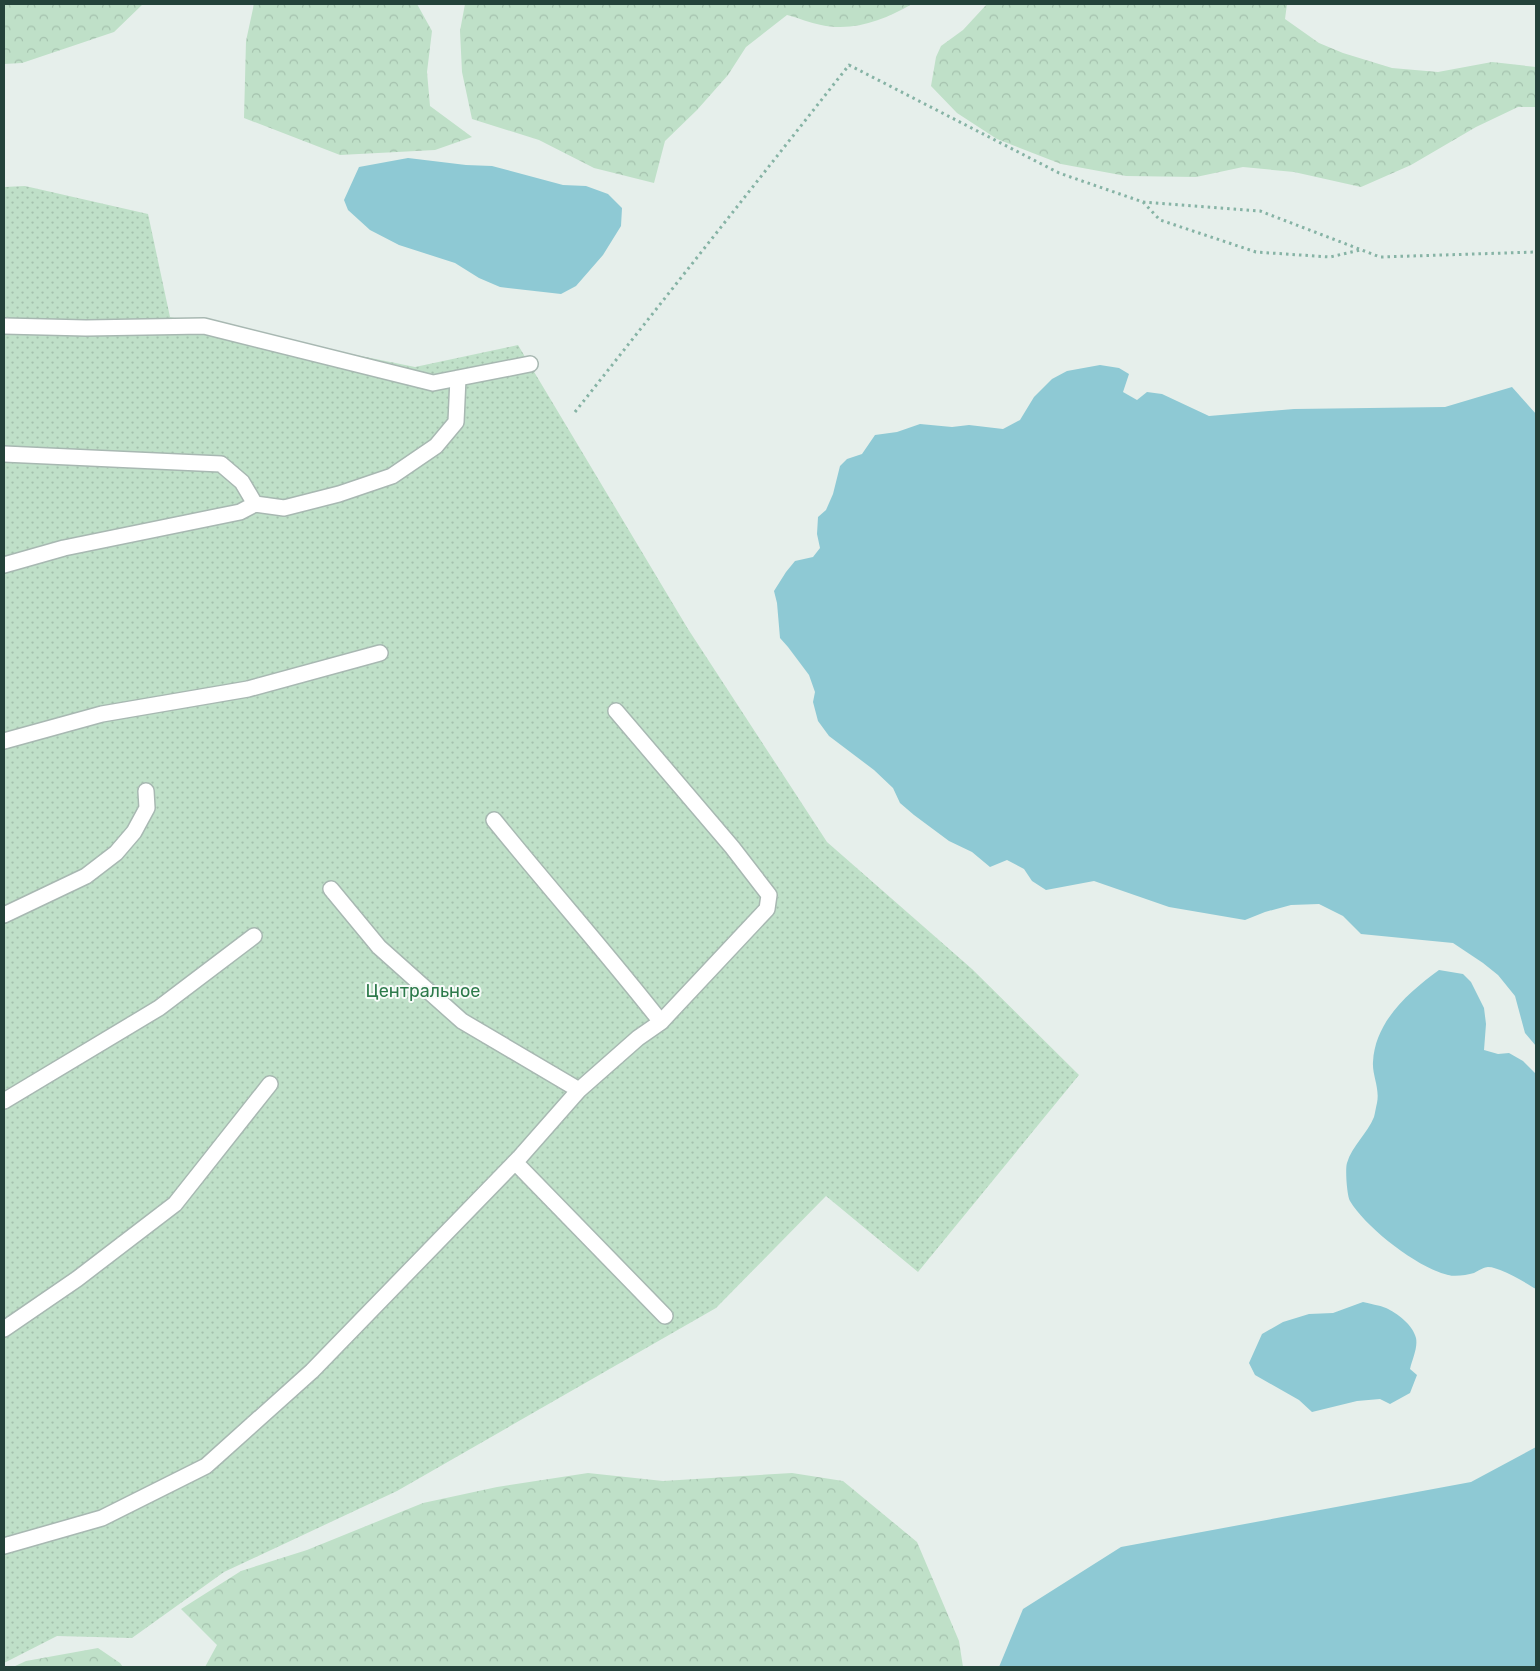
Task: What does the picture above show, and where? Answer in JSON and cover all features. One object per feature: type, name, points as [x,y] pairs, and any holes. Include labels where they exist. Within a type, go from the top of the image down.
[{"type":"street","points":[[4,326],[86,328],[204,326],[433,383],[530,364]]},
{"type":"street","points":[[4,565],[64,548],[240,512],[255,504],[284,508],[338,494],[392,476],[436,446],[456,422],[458,378]]},
{"type":"street","points":[[4,454],[221,464],[242,482],[255,504]]},
{"type":"street","points":[[4,741],[102,714],[248,689],[380,653]]},
{"type":"street","points":[[4,1546],[102,1518],[206,1466],[312,1371],[515,1162],[579,1090],[638,1038],[661,1022],[767,909],[769,894],[732,847],[616,711]]},
{"type":"street","points":[[4,915],[86,876],[116,853],[134,832],[147,808],[146,791]]},
{"type":"street","points":[[494,820],[661,1022]]},
{"type":"street","points":[[331,889],[379,947],[462,1020],[579,1090]]},
{"type":"street","points":[[4,1100],[159,1008],[254,936]]},
{"type":"street","points":[[4,1329],[78,1280],[175,1204],[270,1084]]},
{"type":"street","points":[[515,1162],[665,1316]]},
{"type":"path","points":[[575,412],[849,65],[1059,173],[1142,202],[1260,211],[1380,257],[1536,252]]},
{"type":"path","points":[[1142,202],[1160,220],[1256,252],[1330,257],[1360,250]]},
{"type":"green space","points":[[4,4],[143,4],[114,32],[22,63],[4,64]]},
{"type":"green space","points":[[254,4],[417,4],[432,31],[427,72],[430,106],[472,137],[435,150],[340,155],[244,118],[246,41]]},
{"type":"green space","points":[[465,4],[912,4],[880,20],[857,26],[833,27],[787,15],[746,47],[728,75],[697,110],[665,141],[654,183],[594,168],[539,140],[472,119],[462,72],[460,31]]},
{"type":"green space","points":[[987,4],[1287,4],[1285,19],[1319,43],[1343,53],[1392,68],[1438,72],[1492,62],[1536,67],[1536,107],[1518,107],[1476,127],[1411,165],[1361,187],[1294,172],[1243,167],[1196,177],[1126,176],[1061,164],[997,139],[957,113],[931,86],[936,57],[941,46],[963,30]]},
{"type":"green space","name":"Центральное","points":[[25,186],[148,214],[170,317],[415,367],[518,345],[688,629],[827,842],[972,969],[1079,1075],[918,1272],[826,1196],[716,1308],[397,1491],[224,1572],[132,1638],[57,1636],[4,1663],[4,187]]},
{"type":"green space","points":[[588,1473],[663,1481],[792,1473],[843,1481],[917,1542],[959,1641],[963,1667],[205,1667],[217,1645],[181,1609],[241,1571],[307,1550],[423,1503],[497,1487]]},
{"type":"green space","points":[[98,1648],[123,1667],[13,1667],[26,1661]]},
{"type":"water","points":[[408,158],[492,166],[563,185],[586,186],[608,194],[622,208],[621,226],[603,255],[576,286],[561,294],[500,287],[479,278],[455,263],[399,245],[370,230],[348,210],[344,200],[359,167]]},
{"type":"water","points":[[1100,365],[1119,368],[1129,374],[1123,392],[1137,400],[1147,392],[1162,394],[1209,416],[1294,409],[1445,407],[1512,387],[1536,414],[1536,1046],[1525,1033],[1515,996],[1498,975],[1453,943],[1361,934],[1343,916],[1319,904],[1291,905],[1245,920],[1169,907],[1094,881],[1046,890],[1032,881],[1024,869],[1007,860],[990,867],[972,852],[949,841],[914,815],[900,803],[893,788],[874,770],[829,736],[818,721],[813,702],[815,692],[809,675],[780,638],[774,591],[795,561],[813,557],[820,548],[817,534],[818,517],[826,510],[833,494],[840,466],[847,459],[862,454],[875,435],[897,432],[920,424],[952,427],[969,425],[1003,429],[1020,420],[1034,397],[1052,379],[1067,371]]},
{"type":"water","points":[[1439,970],[1463,974],[1471,982],[1484,1008],[1486,1024],[1484,1050],[1498,1054],[1509,1053],[1523,1061],[1536,1074],[1536,1289],[1513,1276],[1493,1268],[1486,1267],[1474,1273],[1457,1276],[1436,1271],[1394,1246],[1368,1223],[1349,1198],[1346,1166],[1352,1151],[1374,1117],[1377,1103],[1378,1097],[1373,1062],[1375,1047],[1380,1033],[1405,998]]},
{"type":"water","points":[[1363,1302],[1383,1307],[1395,1313],[1412,1329],[1416,1338],[1416,1346],[1410,1369],[1417,1375],[1410,1393],[1390,1404],[1380,1399],[1357,1401],[1312,1412],[1299,1400],[1255,1375],[1249,1363],[1262,1334],[1283,1322],[1309,1314],[1333,1313]]},
{"type":"water","points":[[1536,1447],[1536,1667],[999,1667],[1023,1609],[1121,1547],[1471,1482]]}]
